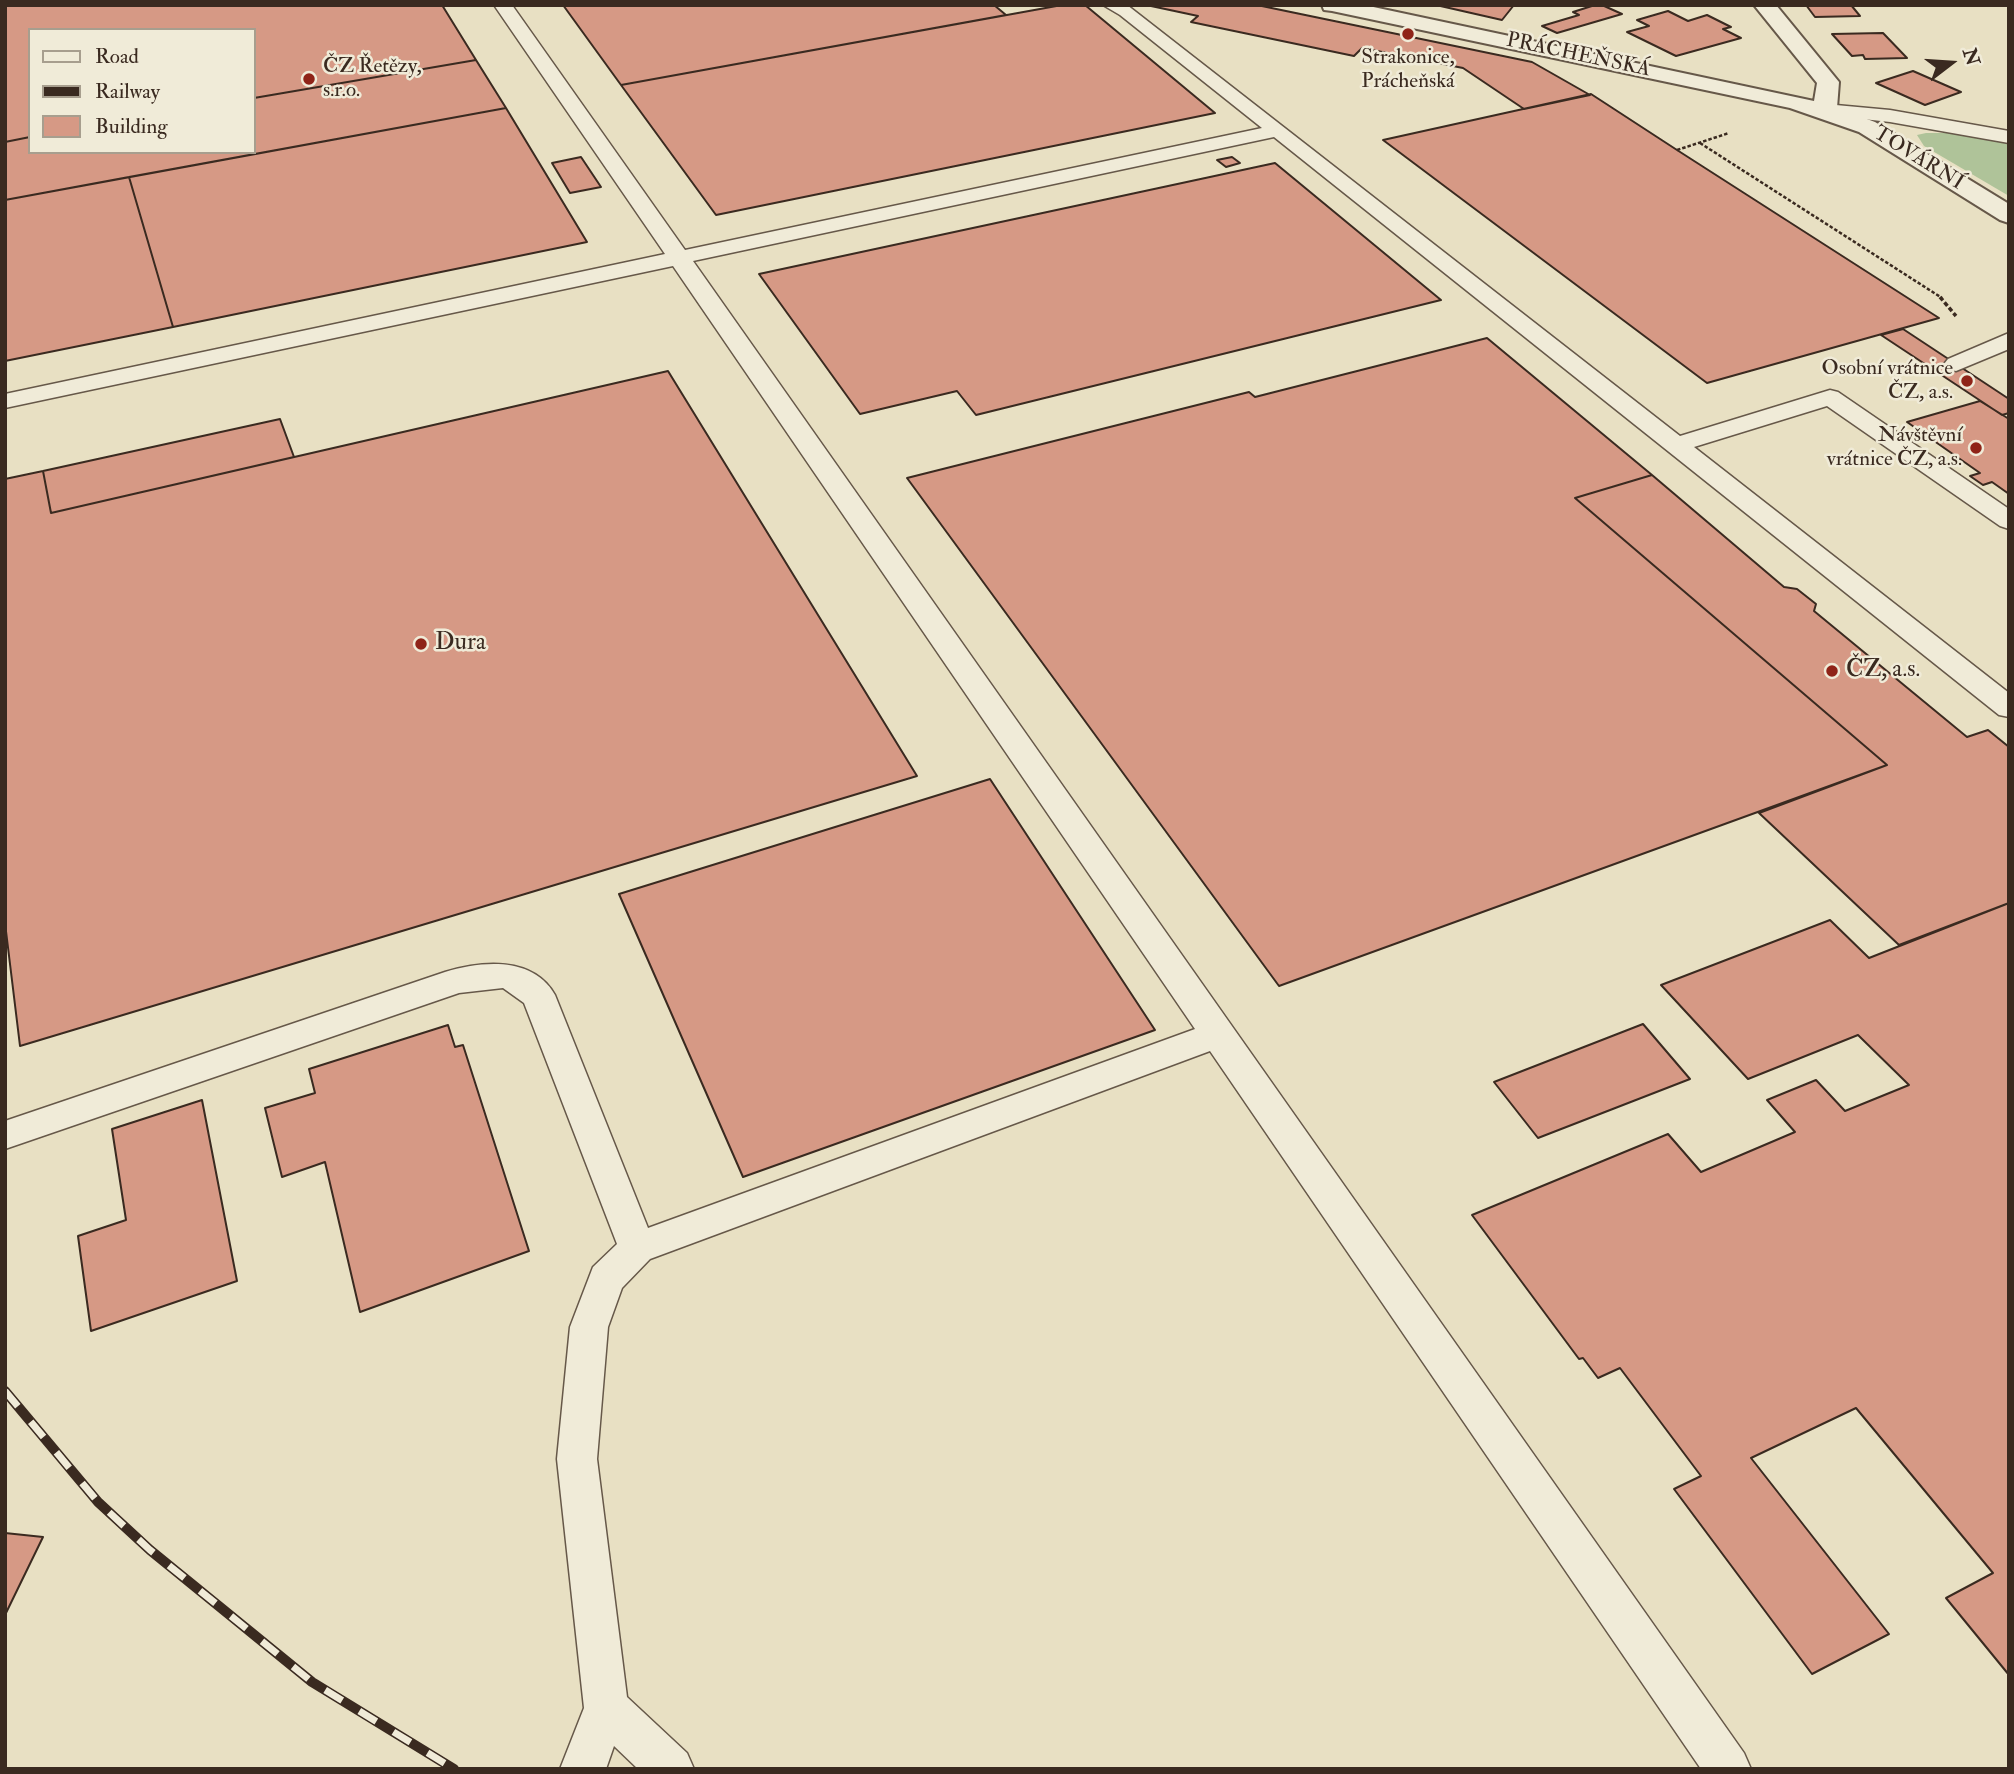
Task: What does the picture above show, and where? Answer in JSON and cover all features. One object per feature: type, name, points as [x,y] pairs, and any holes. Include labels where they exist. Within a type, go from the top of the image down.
[{"type":"street","name":"PRÁCHEŇSKÁ","points":[[1332,5],[1825,110]]},
{"type":"street","points":[[1764,5],[1828,82],[1825,110]]},
{"type":"street","name":"TOVÁRNÍ","points":[[1825,110],[1867,127],[2009,215]]},
{"type":"lane","points":[[503,5],[1728,1769]]},
{"type":"lane","points":[[1112,5],[1126,11],[2009,708]]},
{"type":"lane","points":[[1825,110],[1890,116],[2009,137]]},
{"type":"lane","points":[[5,401],[1277,131]]},
{"type":"lane","points":[[1956,364],[2009,340]]},
{"type":"lane","points":[[1675,444],[1830,397],[2009,521]]},
{"type":"lane","points":[[5,1135],[457,981],[508,975],[538,995],[637,1248]]},
{"type":"lane","points":[[583,1769],[606,1708],[578,1459],[589,1327],[606,1279],[637,1248],[1218,1034]]},
{"type":"lane","points":[[606,1708],[671,1769]]},
{"type":"path","points":[[1700,143],[1940,296],[1984,351]]},
{"type":"green space","points":[[1961,133],[2009,142],[2009,196],[1924,146],[1917,135]]},
{"type":"building","name":"ČZ Řetězy, s.r.o.","points":[[5,5],[442,5],[476,60],[256,98],[256,28],[28,28],[28,137],[5,142]]},
{"type":"building","points":[[563,5],[994,5],[1006,15],[621,85]]},
{"type":"building","points":[[1062,5],[1085,5],[1215,113],[716,215],[621,85]]},
{"type":"building","points":[[1257,5],[1532,62],[1590,95],[1524,109],[1463,68],[1362,48],[1354,56],[1191,22],[1198,16],[1151,6]]},
{"type":"building","points":[[1436,5],[1514,5],[1502,20]]},
{"type":"building","points":[[1602,5],[1622,14],[1557,33],[1542,26],[1579,15],[1573,12]]},
{"type":"building","points":[[1806,5],[1851,5],[1860,16],[1815,17]]},
{"type":"building","points":[[1668,11],[1688,21],[1707,15],[1731,27],[1723,29],[1741,38],[1676,56],[1627,32],[1649,26],[1637,20]]},
{"type":"building","points":[[1883,33],[1907,58],[1865,59],[1863,55],[1852,56],[1832,34]]},
{"type":"building","points":[[476,60],[506,108],[256,154],[256,98]]},
{"type":"building","points":[[1913,71],[1961,92],[1925,105],[1876,83]]},
{"type":"building","points":[[1591,94],[1939,318],[1707,383],[1383,140]]},
{"type":"building","points":[[506,108],[587,242],[173,327],[129,177]]},
{"type":"building","points":[[28,137],[28,154],[256,154],[5,200],[5,142]]},
{"type":"building","points":[[581,157],[601,187],[570,193],[552,163]]},
{"type":"building","points":[[1232,157],[1240,163],[1226,167],[1217,160]]},
{"type":"building","points":[[1275,163],[1441,300],[976,415],[957,391],[860,414],[759,274]]},
{"type":"building","points":[[129,177],[173,327],[5,361],[5,200]]},
{"type":"building","name":"Osobní vrátnice ČZ, a.s.","points":[[1903,329],[2009,399],[2009,413],[2002,415],[1881,335]]},
{"type":"building","points":[[1487,338],[1652,475],[1575,498],[1887,765],[1279,986],[907,478],[1249,392],[1255,397]]},
{"type":"building","name":"Dura","points":[[668,371],[917,776],[20,1046],[5,923],[5,479],[43,471],[51,513]]},
{"type":"building","name":"Návštěvní vrátnice ČZ, a.s.","points":[[1980,401],[2009,419],[2009,494],[1992,482],[1983,485],[1970,476],[1980,473],[1907,422]]},
{"type":"building","points":[[280,419],[294,457],[51,513],[43,471]]},
{"type":"building","name":"ČZ, a.s.","points":[[1652,475],[1784,587],[1797,589],[1816,604],[1814,611],[1967,737],[1988,730],[2009,747],[2009,903],[1899,945],[1759,813],[1887,765],[1575,498]]},
{"type":"building","points":[[990,779],[1155,1030],[743,1177],[619,894]]},
{"type":"building","points":[[2009,903],[2009,1675],[1946,1598],[1993,1573],[1856,1408],[1751,1458],[1889,1634],[1812,1674],[1674,1489],[1701,1476],[1620,1368],[1598,1378],[1583,1358],[1579,1359],[1472,1215],[1668,1134],[1701,1172],[1795,1132],[1767,1100],[1816,1080],[1845,1111],[1909,1085],[1858,1035],[1748,1079],[1661,985],[1830,920],[1869,958]]},
{"type":"building","points":[[1643,1024],[1690,1079],[1538,1138],[1494,1082]]},
{"type":"building","points":[[448,1025],[455,1047],[463,1045],[529,1251],[360,1312],[325,1162],[282,1177],[265,1108],[315,1093],[309,1069]]},
{"type":"building","points":[[202,1100],[237,1281],[91,1331],[78,1236],[126,1220],[112,1129]]},
{"type":"building","points":[[5,1533],[43,1537],[5,1615]]},
{"type":"railway","points":[[5,1391],[98,1502],[150,1550],[312,1682],[454,1769]]},
{"type":"place","name":"Strakonice, Prácheňská","points":[[1408,34]]},
{"type":"place","name":"ČZ Řetězy, s.r.o.","points":[[309,79]]},
{"type":"place","name":"Osobní vrátnice ČZ, a.s.","points":[[1967,381]]},
{"type":"place","name":"Návštěvní vrátnice ČZ, a.s.","points":[[1976,448]]},
{"type":"place","name":"Dura","points":[[421,644]]},
{"type":"place","name":"ČZ, a.s.","points":[[1832,671]]}]
